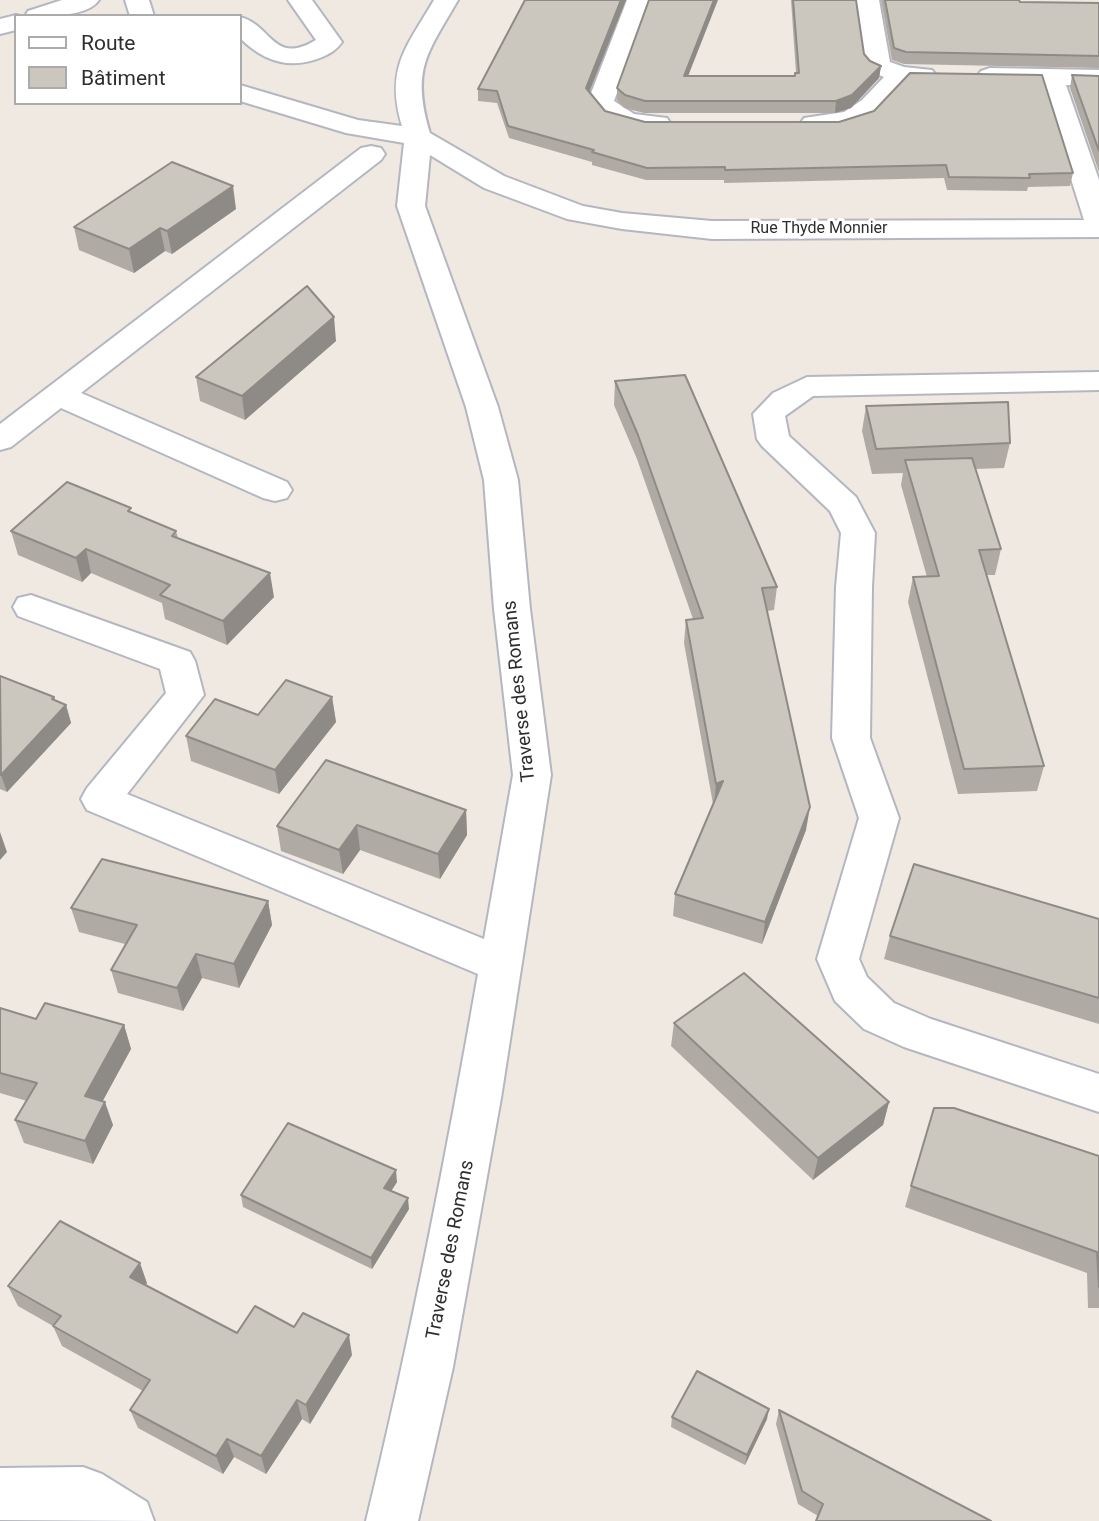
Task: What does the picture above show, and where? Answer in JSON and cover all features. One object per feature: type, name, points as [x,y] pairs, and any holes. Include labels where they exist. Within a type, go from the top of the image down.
[{"type":"street","points":[[43,14],[87,0]]},
{"type":"street","points":[[242,24],[271,52],[296,58],[317,51],[330,42],[300,0]]},
{"type":"street","name":"Traverse des Romans","points":[[392,1521],[428,1367],[502,965],[532,775],[512,609],[501,480],[482,407],[411,205],[417,154],[408,103],[411,60],[446,0]]},
{"type":"street","points":[[639,0],[601,101],[607,112],[623,120],[644,124],[685,124]]},
{"type":"street","points":[[867,0],[878,66],[900,75],[1099,78]]},
{"type":"street","points":[[782,124],[837,124],[861,116],[900,75]]},
{"type":"street","points":[[1051,77],[1099,222]]},
{"type":"street","points":[[245,95],[355,127],[417,154]]},
{"type":"street","points":[[245,95],[293,124],[371,154],[417,154]]},
{"type":"street","points":[[0,440],[371,154]]},
{"type":"street","name":"Rue Thyde Monnier","points":[[417,154],[578,213],[622,221],[712,230],[1099,228]]},
{"type":"street","points":[[1099,381],[807,387],[784,400],[769,414],[773,439],[844,505],[858,533],[854,587],[851,738],[879,818],[838,959],[850,988],[879,1016],[919,1034],[1099,1093]]},
{"type":"street","points":[[58,395],[275,490]]},
{"type":"street","points":[[31,607],[177,661],[185,695],[101,799],[502,965]]},
{"type":"street","points":[[0,1494],[83,1493],[128,1521]]},
{"type":"building","points":[[525,0],[621,0],[586,88],[605,111],[645,122],[839,122],[874,111],[910,73],[1042,75],[1073,173],[1029,174],[1030,178],[949,177],[946,165],[725,170],[725,167],[647,168],[508,126],[497,91],[478,89]]},
{"type":"building","points":[[649,0],[714,0],[684,76],[795,76],[795,73],[799,73],[793,0],[856,0],[864,54],[870,61],[881,66],[852,95],[836,101],[645,101],[625,95],[617,88]]},
{"type":"building","points":[[885,0],[1099,3],[1099,56],[906,52],[894,48]]},
{"type":"building","points":[[1072,75],[1099,76],[1099,151]]},
{"type":"building","points":[[172,162],[233,186],[167,231],[160,228],[129,249],[74,227]]},
{"type":"building","points":[[307,286],[334,317],[242,396],[196,377]]},
{"type":"building","points":[[685,375],[777,587],[762,588],[810,807],[765,922],[675,894],[723,781],[716,784],[686,620],[703,618],[638,435],[615,381]]},
{"type":"building","points":[[1008,402],[1010,443],[876,449],[866,406]]},
{"type":"building","points":[[972,458],[1001,549],[979,550],[1044,766],[964,769],[913,577],[939,576],[905,460]]},
{"type":"building","points":[[67,482],[131,508],[128,511],[176,531],[172,536],[270,573],[223,621],[160,595],[170,585],[86,549],[76,558],[11,531]]},
{"type":"building","points":[[0,676],[54,697],[52,699],[66,705],[1,775]]},
{"type":"building","points":[[286,680],[332,697],[275,770],[186,736],[215,699],[258,715]]},
{"type":"building","points":[[326,760],[466,810],[438,854],[357,825],[339,850],[277,826]]},
{"type":"building","points":[[102,859],[268,901],[234,964],[196,954],[177,988],[111,970],[137,925],[71,908]]},
{"type":"building","points":[[914,864],[1099,919],[1099,998],[890,936]]},
{"type":"building","points":[[744,973],[889,1102],[818,1158],[674,1023]]},
{"type":"building","points":[[45,1003],[124,1025],[85,1096],[105,1102],[85,1141],[15,1120],[37,1083],[0,1073],[0,1008],[36,1019]]},
{"type":"building","points":[[934,1108],[954,1108],[1099,1156],[1099,1287],[1097,1252],[911,1186]]},
{"type":"building","points":[[288,1123],[396,1170],[384,1188],[408,1198],[371,1258],[241,1195]]},
{"type":"building","points":[[60,1221],[140,1263],[130,1277],[237,1333],[255,1306],[294,1327],[303,1313],[349,1335],[306,1405],[297,1400],[261,1456],[227,1439],[216,1456],[130,1410],[150,1380],[53,1326],[61,1316],[8,1286]]},
{"type":"building","points":[[697,1371],[769,1409],[747,1455],[672,1417]]},
{"type":"building","points":[[779,1410],[991,1521],[816,1521],[823,1504],[802,1491]]}]
